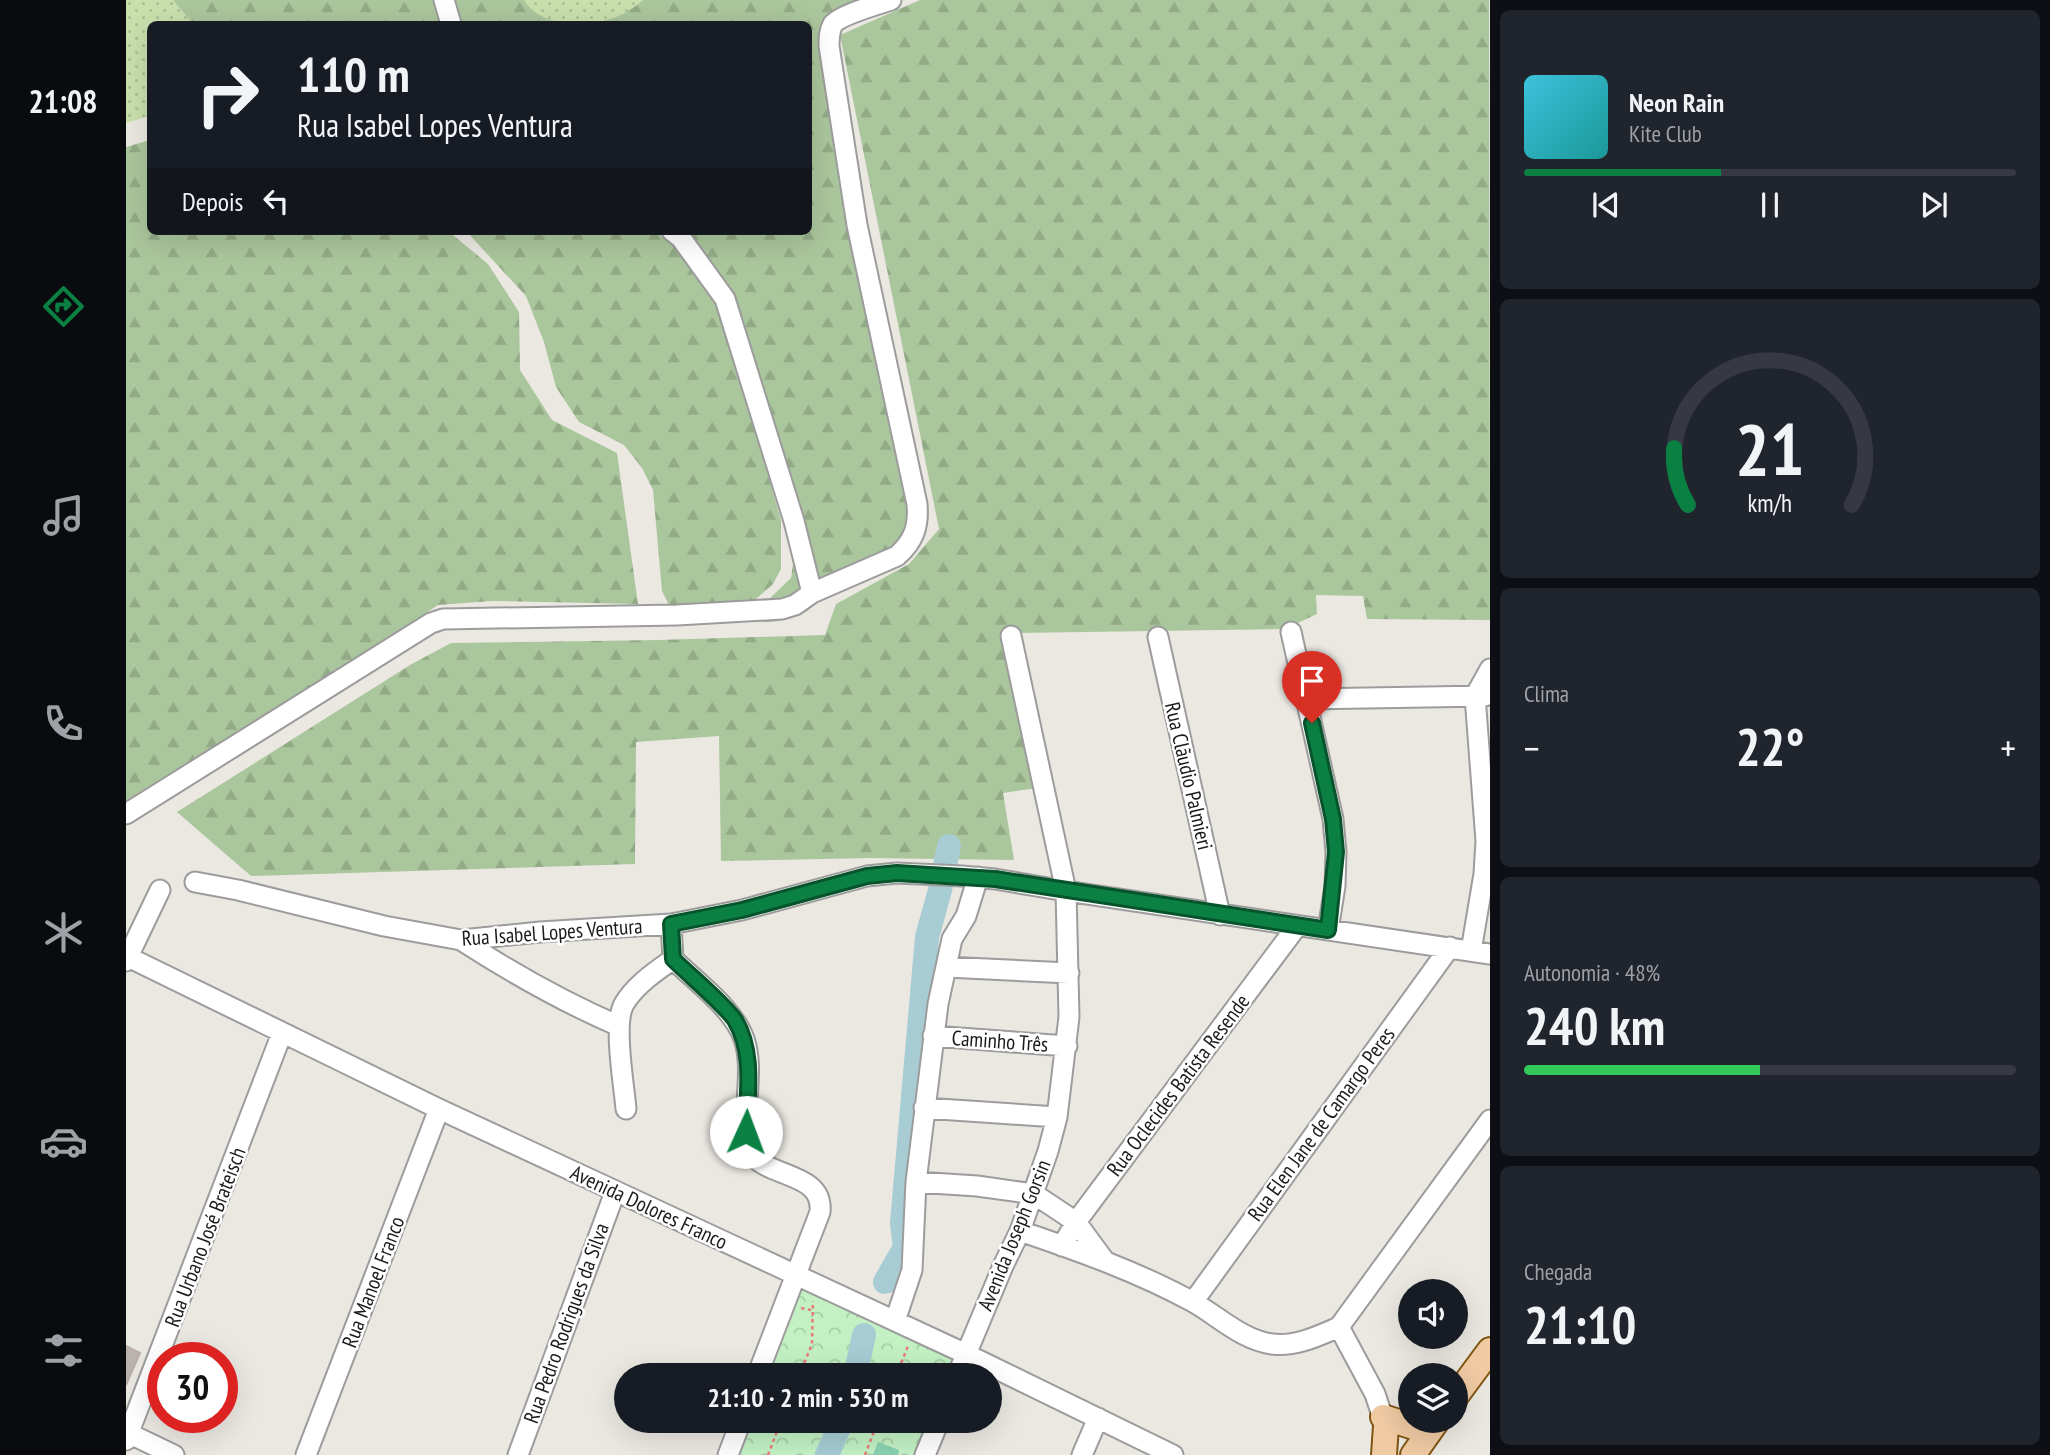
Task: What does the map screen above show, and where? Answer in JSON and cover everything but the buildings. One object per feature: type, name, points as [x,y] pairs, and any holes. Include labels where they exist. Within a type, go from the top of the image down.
[{"type":"main road","points":[[1468,1380],[1490,1350]]},
{"type":"main road","points":[[1384,1455],[1385,1422],[1398,1425]]},
{"type":"main road","points":[[1413,1455],[1428,1433]]},
{"type":"street","points":[[444,0],[450,21]]},
{"type":"street","points":[[126,814],[431,623],[443,619],[677,615],[782,609],[897,556],[909,545],[919,520],[917,504],[857,225],[830,46],[830,32],[834,23],[845,16],[891,0]]},
{"type":"street","points":[[678,235],[725,299],[794,521],[813,593]]},
{"type":"street","points":[[1291,632],[1333,819],[1336,852],[1328,930]]},
{"type":"street","name":"Avenida Joseph Gorsin","points":[[962,1363],[1034,1194],[1057,1116],[1069,1017],[1066,891],[1011,636]]},
{"type":"street","name":"Rua Clãudio Palmieri","points":[[1158,637],[1220,915]]},
{"type":"street","points":[[1480,952],[1486,841],[1482,696],[1490,669]]},
{"type":"street","points":[[1307,699],[1482,696]]},
{"type":"street","name":"Rua Isabel Lopes Ventura","points":[[195,882],[384,926],[461,940],[671,924],[742,910],[867,876],[925,874],[970,877],[1480,952]]},
{"type":"street","points":[[894,1321],[912,1269],[916,1182],[933,1036],[952,939],[966,916],[970,877]]},
{"type":"street","points":[[127,958],[160,890]]},
{"type":"street","points":[[671,924],[673,959],[734,1018],[744,1039],[748,1063],[748,1149],[760,1162],[818,1193],[821,1202],[820,1213],[762,1363]]},
{"type":"street","name":"Rua Oclecides Batista Resende","points":[[1062,1246],[1076,1223],[1297,926]]},
{"type":"street","points":[[461,940],[567,1004],[619,1026]]},
{"type":"street","name":"Rua Elen Jane de Camargo Peres","points":[[1193,1302],[1450,947]]},
{"type":"street","name":"Avenida Dolores Franco","points":[[127,958],[439,1109],[966,1354],[1173,1455]]},
{"type":"street","points":[[626,1108],[619,1026],[622,1007],[650,975],[673,959]]},
{"type":"street","points":[[946,967],[1069,973]]},
{"type":"street","name":"Rua Urbano José Brateisch","points":[[127,1435],[282,1033]]},
{"type":"street","name":"Caminho Três","points":[[933,1036],[1067,1046]]},
{"type":"street","points":[[924,1108],[1057,1116]]},
{"type":"street","name":"Rua Manoel Franco","points":[[306,1455],[439,1109]]},
{"type":"street","points":[[1020,1231],[1104,1260],[1193,1302],[1248,1337],[1272,1344],[1292,1344],[1339,1327],[1490,1119]]},
{"type":"street","points":[[916,1182],[1034,1194],[1076,1223],[1104,1260]]},
{"type":"street","name":"Rua Pedro Rodrigues da Silva","points":[[517,1455],[615,1192]]},
{"type":"street","points":[[1339,1327],[1374,1394],[1385,1422],[1392,1455]]},
{"type":"street","points":[[1083,1455],[1098,1418]]},
{"type":"street","points":[[728,1455],[736,1433]]},
{"type":"street","points":[[925,1455],[934,1433]]},
{"type":"street","points":[[127,1435],[174,1455]]},
{"type":"path","points":[[804,1363],[812,1344],[811,1310]]},
{"type":"path","points":[[901,1363],[916,1331]]},
{"type":"path","points":[[768,1455],[776,1433]]},
{"type":"path","points":[[865,1455],[873,1433]]},
{"type":"green space","points":[[126,0],[173,0],[190,21],[147,21],[147,117],[126,123]]},
{"type":"green space","points":[[173,0],[438,0],[444,21],[190,21]]},
{"type":"green space","points":[[453,0],[524,0],[533,10],[556,21],[458,21]]},
{"type":"green space","points":[[524,0],[643,0],[631,10],[606,21],[553,21],[535,12]]},
{"type":"green space","points":[[643,0],[865,0],[830,14],[822,27],[912,517],[902,544],[823,597],[733,301],[685,235],[812,235],[812,21],[604,21],[630,10]]},
{"type":"green space","points":[[920,0],[1489,0],[1490,620],[1367,619],[1363,596],[1316,595],[1317,614],[1285,629],[1010,633],[1037,788],[1003,793],[1014,860],[871,858],[721,861],[719,736],[636,742],[635,864],[251,876],[177,812],[410,665],[451,643],[825,635],[836,604],[909,564],[939,529],[840,35]]},
{"type":"green space","points":[[147,141],[147,235],[453,235],[488,264],[519,312],[520,370],[552,420],[617,453],[638,604],[492,601],[438,605],[163,783],[126,804],[126,147]]},
{"type":"green space","points":[[470,235],[660,235],[673,245],[720,307],[781,520],[781,569],[773,584],[755,600],[724,619],[670,607],[662,591],[653,490],[642,468],[624,445],[579,422],[556,387],[544,342],[526,296]]},
{"type":"green space","points":[[796,544],[811,594],[809,610],[792,618],[775,621],[738,620],[764,604],[791,578]]},
{"type":"green space","points":[[798,1281],[956,1359],[954,1363],[767,1363]]},
{"type":"green space","points":[[742,1433],[928,1433],[919,1455],[734,1455]]},
{"type":"green space","points":[[878,1442],[899,1450],[898,1455],[873,1455]]},
{"type":"waterway","points":[[885,1282],[905,1247],[902,1223],[927,937],[949,846]]},
{"type":"waterway","points":[[858,1363],[864,1335]]},
{"type":"waterway","points":[[827,1455],[837,1433]]},
{"type":"route","points":[[746,1132],[748,1063],[744,1039],[734,1018],[673,959],[671,924],[742,910],[867,876],[897,873],[995,879],[1328,930],[1335,886],[1336,852],[1333,819],[1312,723]]}]
